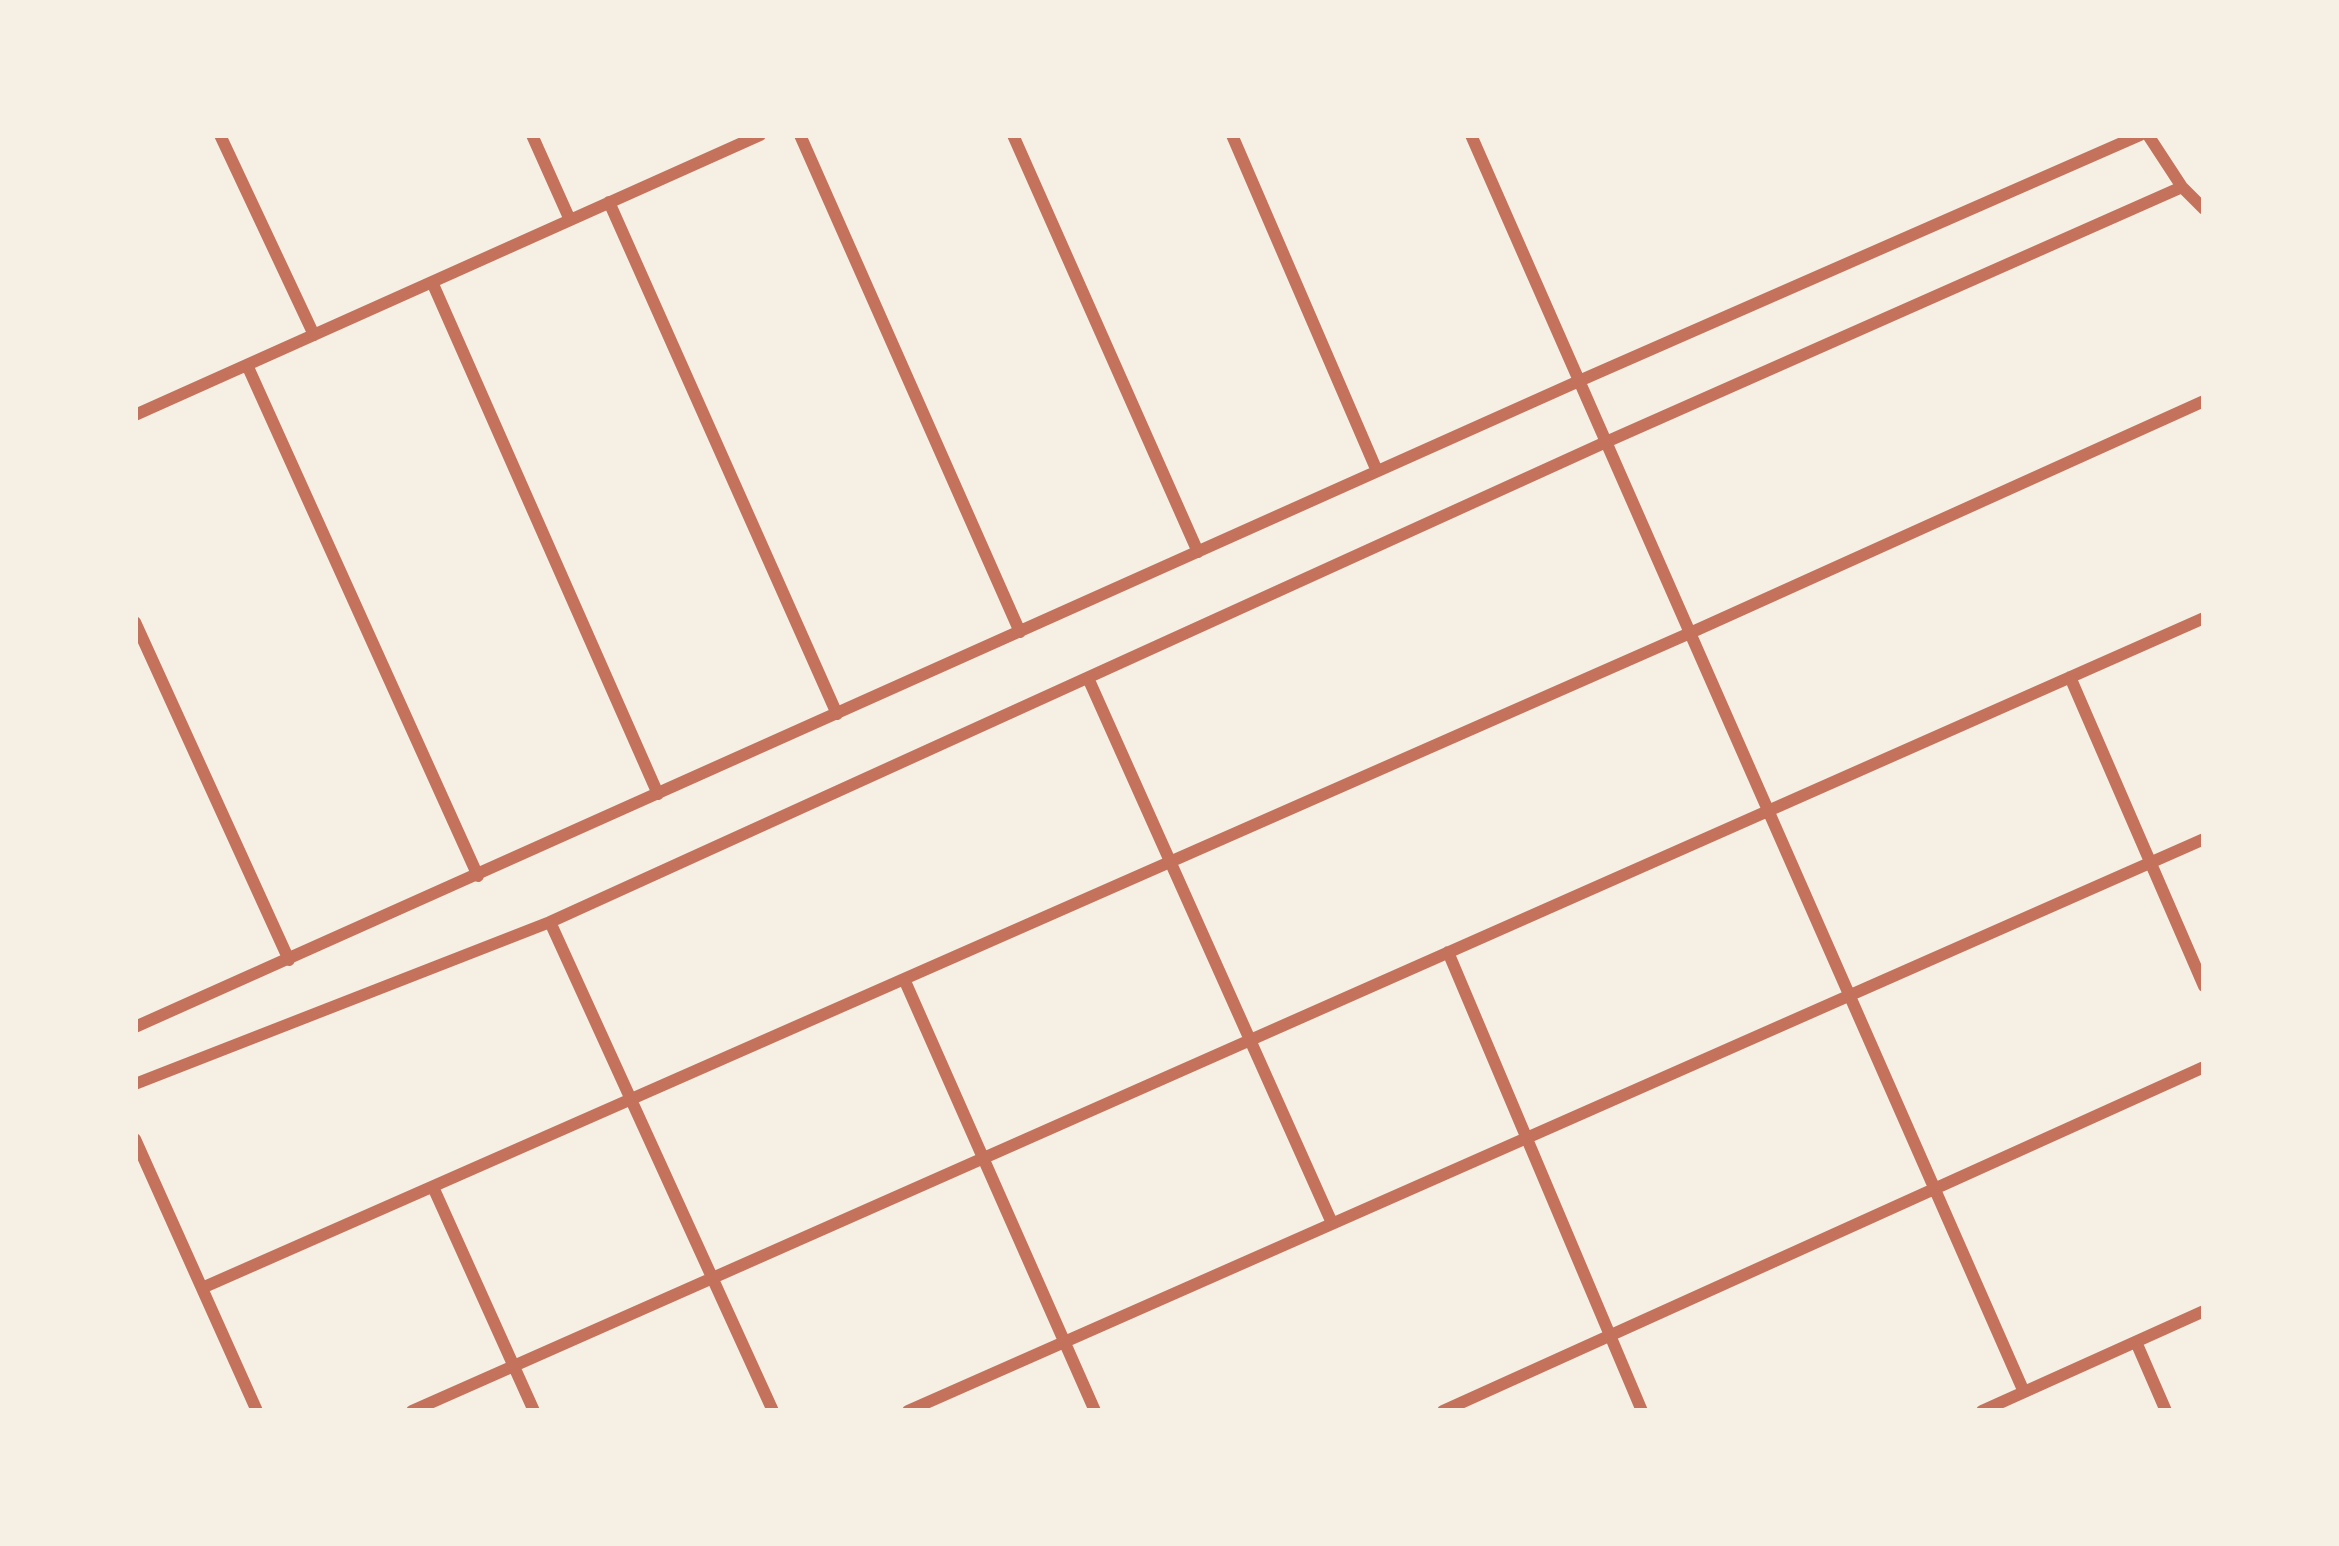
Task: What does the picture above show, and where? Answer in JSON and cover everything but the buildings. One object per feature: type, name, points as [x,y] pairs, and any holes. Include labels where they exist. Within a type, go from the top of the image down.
[{"type":"street","points":[[532,135],[570,220]]},
{"type":"street","points":[[135,415],[760,135]]},
{"type":"street","points":[[800,135],[1020,632]]},
{"type":"street","points":[[1012,135],[1198,552]]},
{"type":"street","points":[[1232,135],[1377,471]]},
{"type":"street","points":[[1471,135],[2024,1392]]},
{"type":"street","points":[[135,1027],[1579,381],[2145,135],[2204,209]]},
{"type":"street","points":[[224,136],[314,335]]},
{"type":"street","points":[[135,1084],[550,922],[1606,442],[2182,187]]},
{"type":"street","points":[[609,202],[836,714]]},
{"type":"street","points":[[433,282],[658,794]]},
{"type":"street","points":[[247,364],[478,876]]},
{"type":"street","points":[[202,1288],[1690,633],[2204,401]]},
{"type":"street","points":[[412,1411],[2204,618]]},
{"type":"street","points":[[135,622],[289,960]]},
{"type":"street","points":[[2070,677],[2204,986]]},
{"type":"street","points":[[1088,678],[1332,1223]]},
{"type":"street","points":[[908,1411],[2204,839]]},
{"type":"street","points":[[550,922],[772,1411]]},
{"type":"street","points":[[1448,952],[1642,1411]]},
{"type":"street","points":[[904,979],[1095,1411]]},
{"type":"street","points":[[1443,1411],[2204,1067]]},
{"type":"street","points":[[135,1139],[257,1411]]},
{"type":"street","points":[[433,1186],[534,1411]]},
{"type":"street","points":[[1982,1411],[2204,1311]]},
{"type":"street","points":[[2136,1342],[2166,1411]]}]
